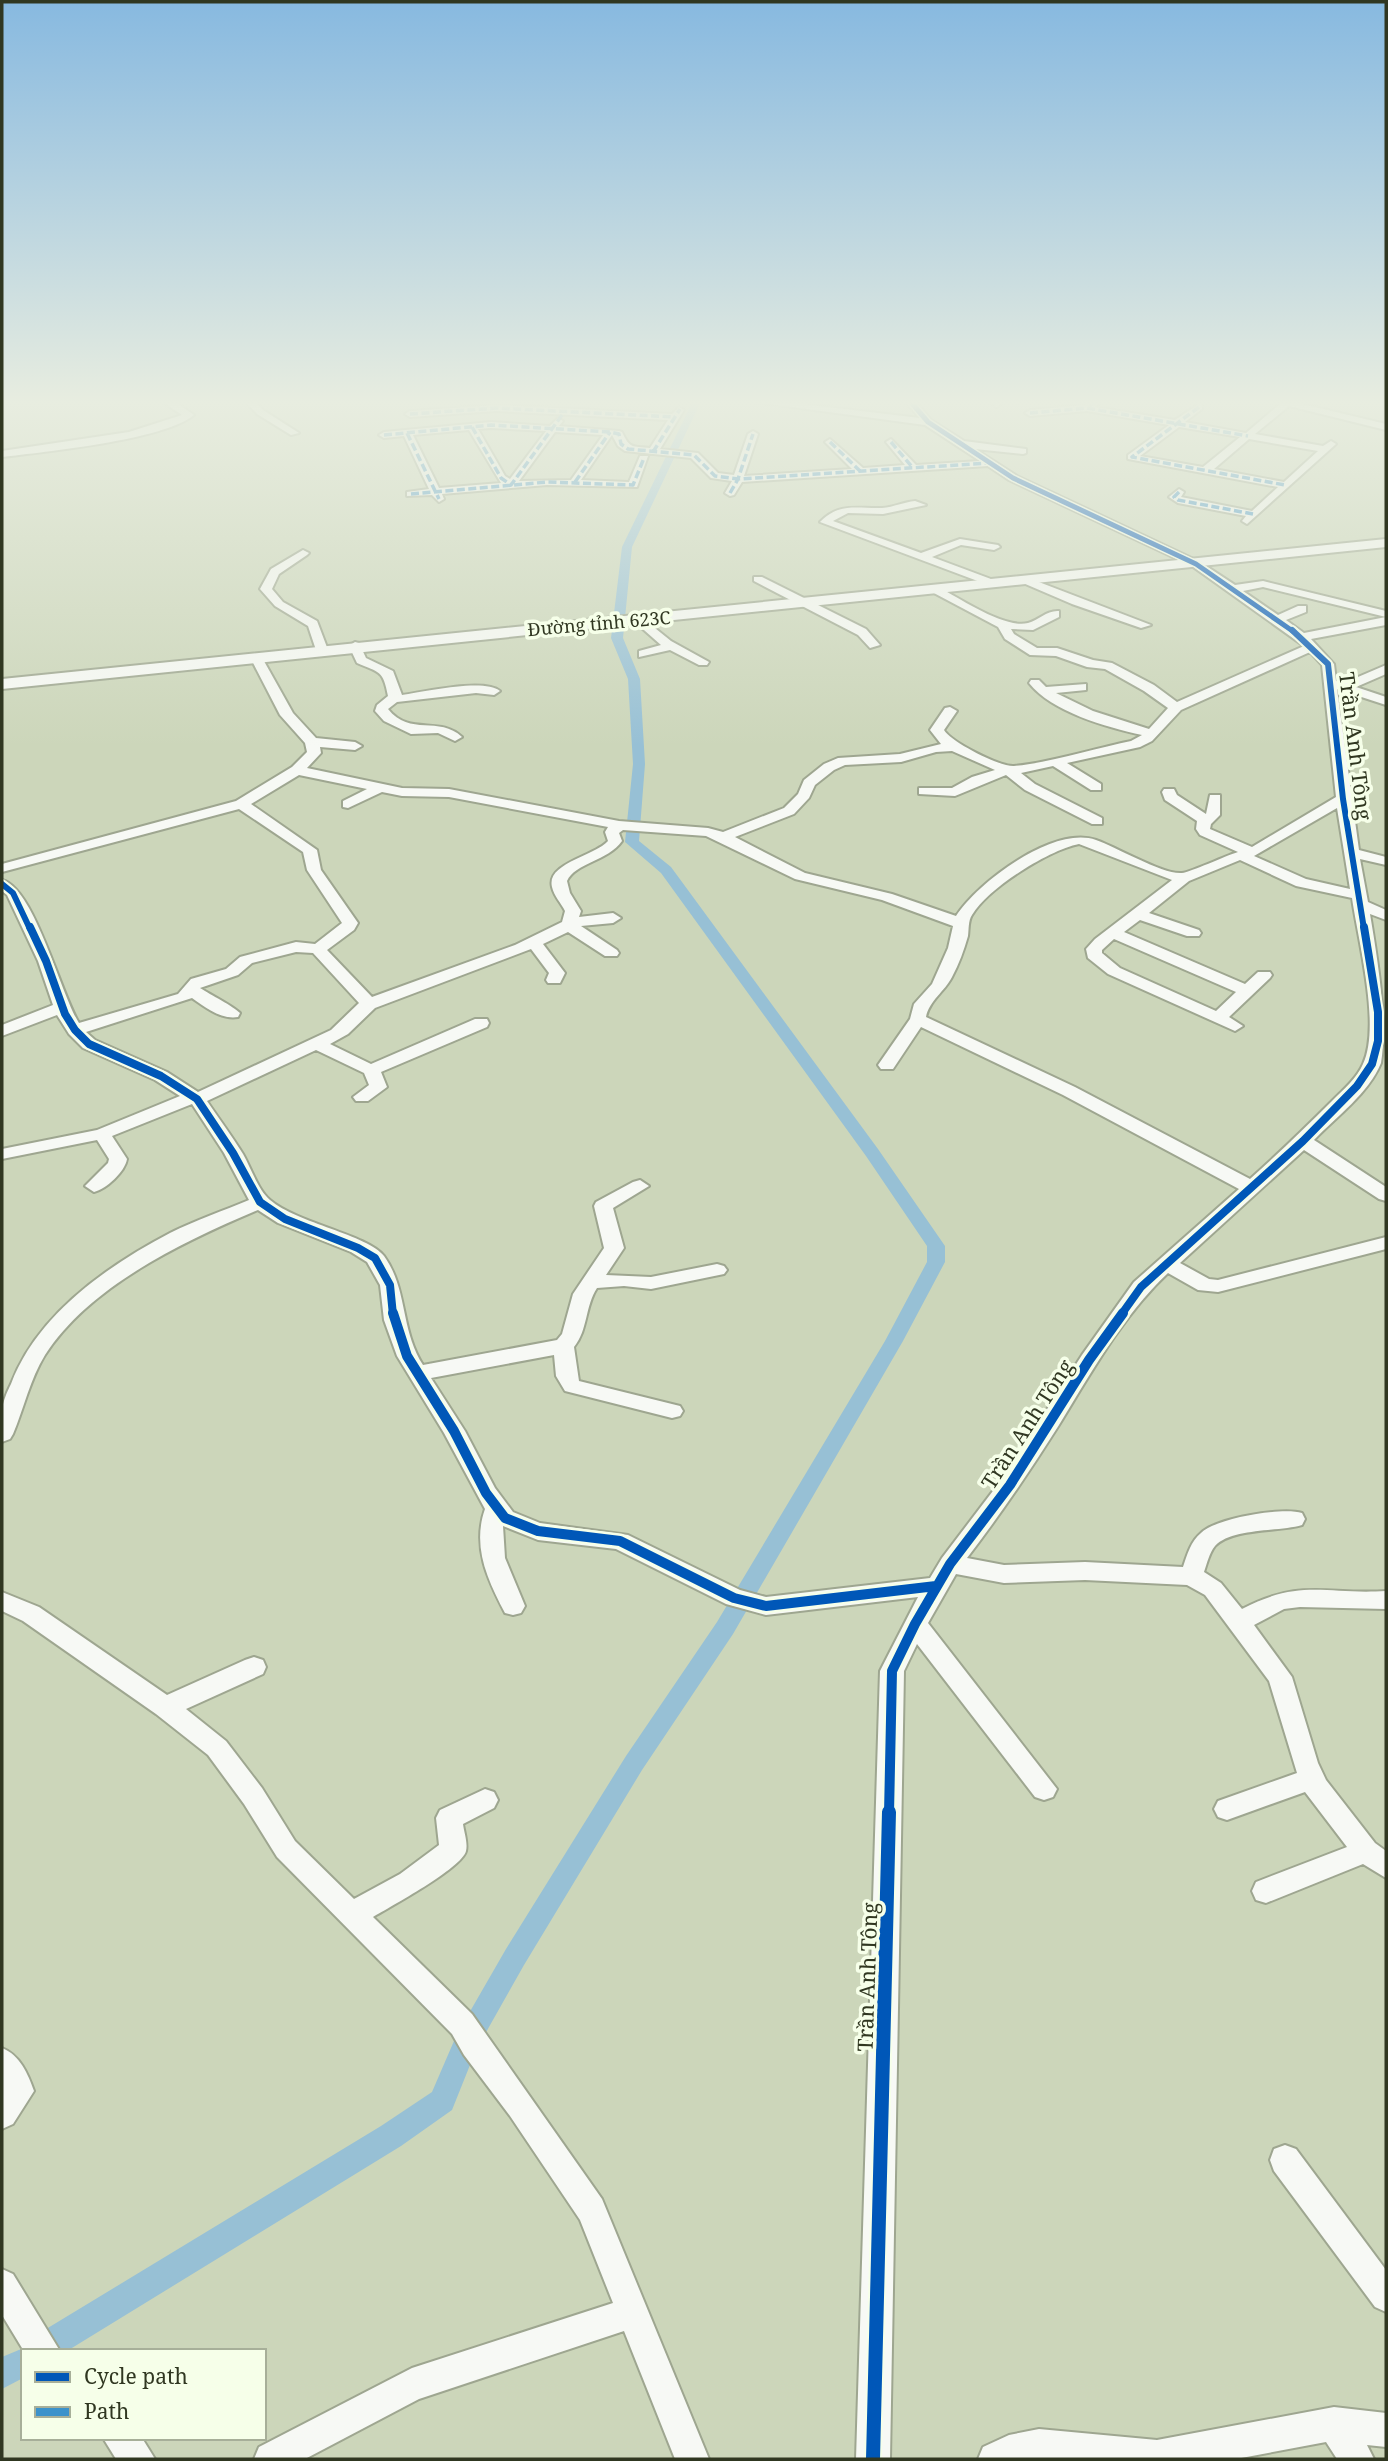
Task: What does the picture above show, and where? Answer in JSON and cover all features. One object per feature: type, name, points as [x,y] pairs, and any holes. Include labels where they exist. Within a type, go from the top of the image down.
[{"type":"main road","name":"Đường tỉnh 623C","points":[[2,684],[1386,543]]},
{"type":"street","points":[[833,516],[825,522],[995,584]]},
{"type":"street","name":"Trần Anh Tông","points":[[873,2459],[892,1671],[915,1624],[950,1564],[1010,1485],[1088,1360],[1133,1298],[1250,1187],[1303,1141],[1357,1087],[1372,1064],[1378,1041],[1380,979],[1359,899],[1343,799],[1337,685],[1328,664],[1306,642],[1277,620],[1196,564],[1094,516]]},
{"type":"street","points":[[922,557],[960,542],[994,547]]},
{"type":"street","points":[[303,554],[273,573],[266,589],[279,604],[313,624],[322,650]]},
{"type":"street","points":[[758,579],[862,632],[874,645]]},
{"type":"street","points":[[1027,581],[1076,602],[1145,625]]},
{"type":"street","points":[[1234,589],[1263,584],[1386,614]]},
{"type":"street","points":[[936,590],[1003,625],[1029,627],[1055,614]]},
{"type":"street","points":[[1277,620],[1302,609]]},
{"type":"street","points":[[640,620],[674,648],[703,662]]},
{"type":"street","points":[[924,791],[955,792],[977,780],[1007,771],[1135,744],[1151,733],[1176,707],[1306,642],[1386,621]]},
{"type":"street","points":[[1003,625],[1009,636],[1034,652],[1057,652],[1091,664],[1108,666],[1149,688],[1176,707]]},
{"type":"street","points":[[643,654],[700,645]]},
{"type":"street","points":[[355,646],[360,660],[389,672],[396,697]]},
{"type":"street","points":[[2,869],[242,804],[297,770],[314,753],[312,742],[287,715],[256,657]]},
{"type":"street","points":[[1337,685],[1386,668]]},
{"type":"street","points":[[1337,685],[1386,701]]},
{"type":"street","points":[[1081,687],[1038,687],[1086,712],[1151,733]]},
{"type":"street","points":[[455,737],[440,729],[416,731],[389,718],[382,708],[396,697],[476,689],[494,691]]},
{"type":"street","points":[[413,697],[430,705]]},
{"type":"street","points":[[950,712],[937,730],[942,738],[954,747],[1007,771],[1030,787],[1097,821]]},
{"type":"street","points":[[312,742],[355,746]]},
{"type":"street","points":[[723,837],[789,811],[804,795],[809,783],[836,763],[901,758],[935,748],[954,747]]},
{"type":"street","points":[[1056,762],[1096,786]]},
{"type":"street","points":[[297,770],[402,792],[449,793],[628,825],[708,832],[790,872],[887,897],[961,923]]},
{"type":"street","points":[[348,804],[381,787]]},
{"type":"street","points":[[1169,792],[1170,797],[1205,821]]},
{"type":"street","points":[[1215,798],[1213,816],[1205,821],[1205,832],[1301,883],[1359,899],[1386,915]]},
{"type":"street","points":[[1235,1026],[1114,971],[1094,955],[1094,949],[1184,878],[1217,863],[1247,854],[1343,799]]},
{"type":"street","points":[[75,1030],[184,997],[197,982],[232,972],[246,960],[296,947],[318,949],[348,928],[350,923],[314,870],[310,850],[242,804]]},
{"type":"street","points":[[570,923],[573,911],[562,894],[558,882],[560,876],[566,870],[609,850],[615,841],[612,832],[628,825]]},
{"type":"street","points":[[887,1065],[918,1020],[921,1005],[939,987],[962,932],[964,914],[1002,879],[1051,848],[1082,840],[1148,868],[1184,878]]},
{"type":"street","points":[[1353,853],[1386,861]]},
{"type":"street","points":[[816,880],[829,868]]},
{"type":"street","points":[[2,884],[13,893],[75,1030],[89,1044],[161,1076],[196,1098],[233,1153],[260,1202],[285,1219],[358,1248],[375,1258],[390,1285],[394,1320],[407,1356],[496,1508],[505,1518],[522,1527],[632,1545],[740,1600],[766,1606],[936,1586]]},
{"type":"street","points":[[1138,914],[1193,933]]},
{"type":"street","points":[[2,1154],[102,1134],[196,1098],[317,1044],[346,1027],[357,1012],[369,1003],[534,944],[570,923],[613,919]]},
{"type":"street","points":[[570,923],[611,953]]},
{"type":"street","points":[[1113,933],[1248,990]]},
{"type":"street","points":[[534,944],[557,973],[554,980]]},
{"type":"street","points":[[318,949],[369,1003]]},
{"type":"street","points":[[1217,1018],[1264,975]]},
{"type":"street","points":[[191,989],[218,1008],[232,1013]]},
{"type":"street","points":[[2,1031],[63,1007]]},
{"type":"street","points":[[918,1020],[1069,1091],[1250,1187]]},
{"type":"street","points":[[371,1070],[481,1023]]},
{"type":"street","points":[[317,1044],[371,1070],[378,1087],[362,1097]]},
{"type":"street","points":[[94,1185],[117,1165],[118,1159],[102,1134]]},
{"type":"street","points":[[1303,1141],[1386,1195]]},
{"type":"street","points":[[419,1373],[564,1346],[572,1336],[583,1294],[614,1248],[603,1206],[640,1186]]},
{"type":"street","points":[[2,1434],[34,1355],[52,1330],[84,1302],[150,1254],[177,1238],[260,1202]]},
{"type":"street","points":[[1167,1264],[1205,1285],[1217,1286],[1386,1243]]},
{"type":"street","points":[[591,1282],[624,1280],[651,1283],[717,1269]]},
{"type":"street","points":[[564,1346],[566,1376],[572,1386],[672,1411]]},
{"type":"street","points":[[496,1508],[489,1526],[489,1550],[513,1606]]},
{"type":"street","points":[[1191,1576],[1203,1546],[1213,1535],[1236,1528],[1294,1519]]},
{"type":"street","points":[[950,1564],[1004,1574],[1085,1571],[1191,1576],[1213,1588],[1280,1677],[1301,1752],[1312,1778],[1376,1859],[1266,1891]]},
{"type":"street","points":[[1239,1621],[1286,1599],[1308,1597],[1332,1601],[1386,1600]]},
{"type":"street","points":[[2,1601],[31,1614],[165,1707],[217,1748],[253,1796],[286,1849],[468,2034],[521,2106],[591,2210],[630,2313],[692,2459]]},
{"type":"street","points":[[915,1624],[1044,1789]]},
{"type":"street","points":[[165,1707],[254,1667]]},
{"type":"street","points":[[1227,1809],[1312,1778]]},
{"type":"street","points":[[352,1914],[410,1882],[453,1850],[449,1818],[485,1800]]},
{"type":"street","points":[[2,2062],[19,2091],[2,2114]]},
{"type":"street","points":[[1285,2160],[1386,2296]]},
{"type":"street","points":[[2,2285],[38,2344]]},
{"type":"street","points":[[271,2459],[412,2385],[630,2313]]},
{"type":"street","points":[[1334,2424],[1357,2459]]},
{"type":"street","points":[[995,2459],[1009,2452],[1039,2446],[1157,2457],[1334,2424],[1386,2430]]},
{"type":"street","points":[[122,2440],[138,2459]]},
{"type":"waterway","points":[[42,2349],[391,2136],[442,2101],[466,2043],[515,1957],[634,1763],[725,1628],[894,1341],[936,1262],[936,1246],[872,1153],[666,870],[632,842],[639,764],[634,679],[617,638],[627,547],[642,516]]},
{"type":"waterway","points":[[2,2374],[21,2362]]},
{"type":"cycle path","points":[[873,2459],[892,1671],[915,1624],[950,1564],[1010,1485],[1089,1360],[1141,1287],[1303,1141],[1357,1086],[1372,1064],[1378,1041],[1378,1012],[1343,799],[1328,664],[1302,637],[1196,564],[1094,516]]},
{"type":"cycle path","points":[[2,884],[13,893],[46,961],[65,1014],[75,1030],[89,1044],[161,1076],[197,1099],[233,1153],[260,1202],[285,1219],[358,1248],[375,1258],[390,1285],[394,1320],[407,1356],[454,1431],[486,1493],[505,1518],[538,1531],[620,1541],[734,1598],[766,1606],[936,1586]]}]
